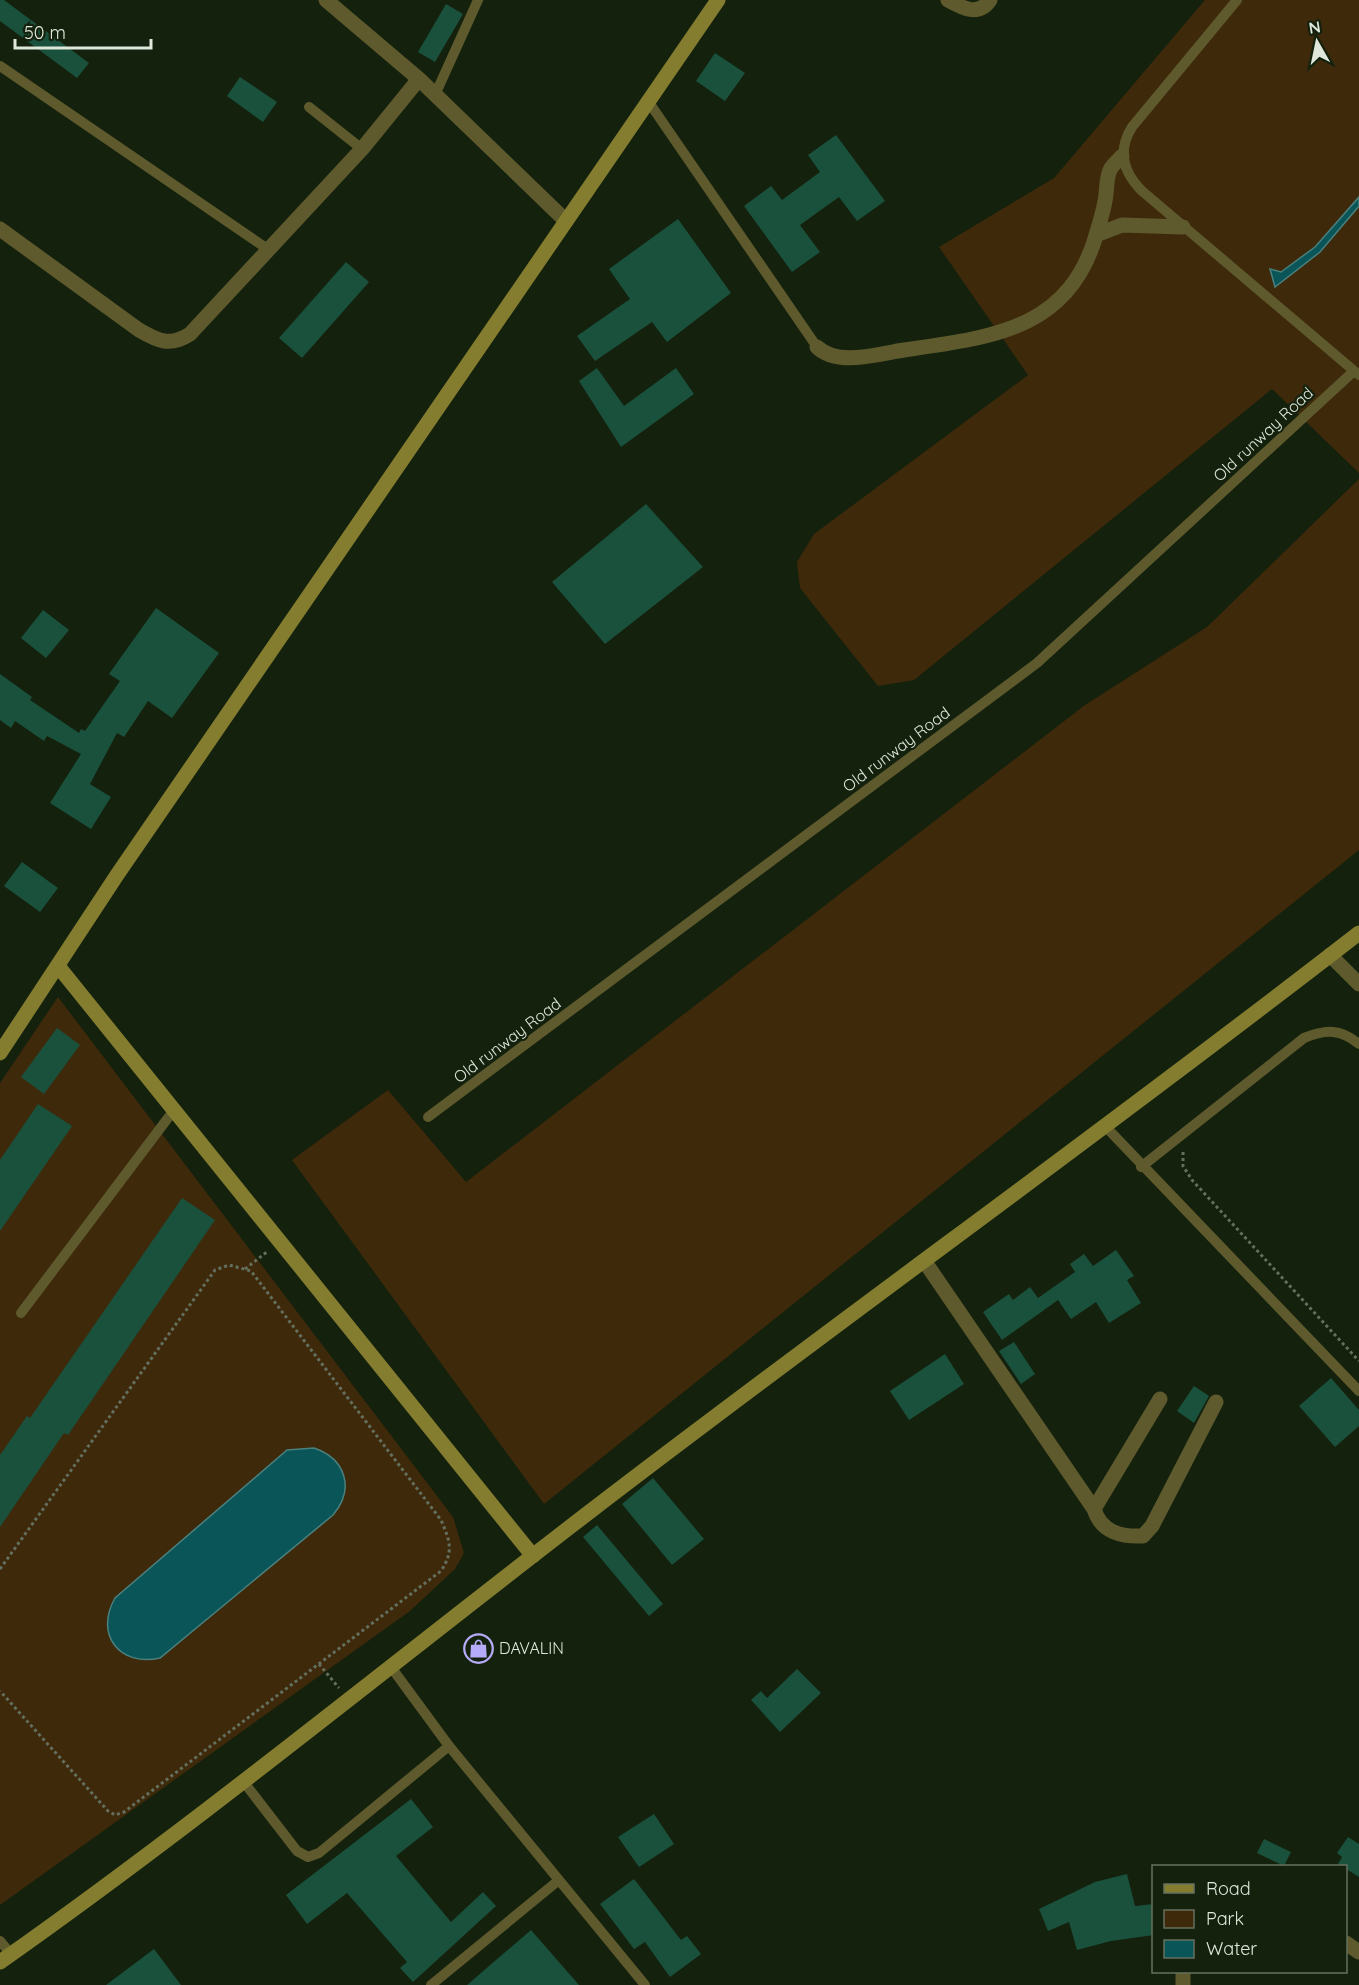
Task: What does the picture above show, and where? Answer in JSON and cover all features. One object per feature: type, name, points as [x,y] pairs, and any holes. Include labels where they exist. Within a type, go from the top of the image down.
[{"type":"street","points":[[326,0],[419,79],[566,221]]},
{"type":"street","points":[[0,1053],[129,857],[718,0]]},
{"type":"street","points":[[948,0],[965,10],[975,10],[987,5],[990,0]]},
{"type":"street","points":[[0,229],[139,330],[159,341],[171,343],[190,334],[269,250],[362,149],[419,79]]},
{"type":"street","points":[[817,347],[826,356],[850,358],[969,340],[1032,321],[1059,302],[1083,271],[1096,235],[1110,170],[1122,156]]},
{"type":"street","points":[[1096,235],[1122,225],[1183,227]]},
{"type":"street","points":[[5,1958],[243,1781],[533,1556],[1359,933]]},
{"type":"street","points":[[1330,955],[1359,984]]},
{"type":"street","points":[[58,966],[533,1556]]},
{"type":"street","points":[[925,1262],[1094,1509],[1103,1527],[1129,1537],[1143,1536],[1152,1526],[1216,1402]]},
{"type":"street","points":[[1094,1509],[1160,1399]]},
{"type":"lane","points":[[435,95],[478,0]]},
{"type":"lane","points":[[1237,0],[1132,127],[1125,138],[1122,156],[1134,183],[1357,373]]},
{"type":"lane","points":[[0,66],[269,250]]},
{"type":"lane","points":[[648,101],[817,347]]},
{"type":"lane","points":[[309,107],[362,149]]},
{"type":"lane","name":"Old runway Road","points":[[428,1117],[1037,663],[1357,373]]},
{"type":"lane","points":[[1141,1167],[1304,1038],[1319,1032],[1335,1031],[1348,1035],[1359,1044]]},
{"type":"lane","points":[[21,1313],[174,1110]]},
{"type":"lane","points":[[1104,1125],[1141,1167],[1359,1391]]},
{"type":"lane","points":[[391,1667],[449,1746],[645,1985]]},
{"type":"lane","points":[[243,1781],[297,1851],[308,1857],[319,1853],[449,1746]]},
{"type":"lane","points":[[431,1985],[559,1880]]},
{"type":"lane","points":[[0,1941],[5,1958]]},
{"type":"path","points":[[1188,1143],[1184,1152],[1183,1166],[1192,1180],[1359,1361]]},
{"type":"path","points":[[245,1269],[280,1242]]},
{"type":"path","points":[[0,1569],[215,1270],[229,1265],[251,1271],[441,1520],[449,1540],[449,1558],[441,1571],[132,1808],[115,1815],[108,1811],[0,1691]]},
{"type":"path","points":[[319,1664],[348,1700]]},
{"type":"green space","points":[[1205,0],[1359,0],[1359,197],[1315,247],[1280,272],[1271,269],[1275,286],[1320,252],[1359,206],[1359,473],[1272,389],[914,680],[878,686],[800,588],[797,562],[814,534],[1028,375],[939,247],[1054,178]]},
{"type":"green space","points":[[1359,479],[1359,850],[544,1504],[292,1160],[388,1090],[466,1182],[1085,705],[1207,627]]},
{"type":"green space","points":[[58,997],[453,1517],[464,1553],[455,1569],[410,1611],[0,1905],[0,1083]]},
{"type":"water","points":[[1359,197],[1359,206],[1320,252],[1275,287],[1270,269],[1281,272],[1315,247]]},
{"type":"water","points":[[314,1448],[334,1459],[344,1476],[344,1495],[333,1515],[160,1658],[146,1660],[133,1658],[123,1653],[109,1636],[109,1612],[115,1598],[287,1450]]},
{"type":"building","points":[[0,0],[4,0],[89,63],[77,78],[0,21]]},
{"type":"building","points":[[446,4],[463,14],[435,62],[418,52]]},
{"type":"building","points":[[715,53],[745,73],[725,101],[696,81]]},
{"type":"building","points":[[240,77],[277,102],[263,122],[227,96]]},
{"type":"building","points":[[836,135],[885,201],[857,221],[839,197],[800,225],[820,252],[792,272],[744,206],[771,186],[782,200],[820,172],[808,155]]},
{"type":"building","points":[[678,219],[731,293],[667,342],[652,322],[595,361],[577,336],[630,299],[609,269]]},
{"type":"building","points":[[346,262],[369,282],[302,358],[279,338]]},
{"type":"building","points":[[597,368],[624,406],[676,368],[694,394],[621,447],[579,381]]},
{"type":"building","points":[[646,504],[703,567],[605,644],[552,582]]},
{"type":"building","points":[[156,608],[219,653],[172,718],[148,701],[124,737],[117,733],[90,784],[111,797],[91,829],[50,803],[81,754],[47,736],[44,741],[15,721],[11,728],[0,720],[0,674],[32,697],[30,700],[79,733],[81,729],[85,731],[120,681],[109,674]]},
{"type":"building","points":[[43,610],[69,630],[46,658],[21,638]]},
{"type":"building","points":[[22,862],[58,888],[40,912],[4,886]]},
{"type":"building","points":[[57,1028],[80,1045],[44,1094],[21,1077]]},
{"type":"building","points":[[38,1104],[72,1126],[0,1231],[0,1160]]},
{"type":"building","points":[[182,1198],[215,1220],[68,1435],[64,1433],[0,1527],[0,1455],[27,1416],[30,1418]]},
{"type":"building","points":[[1116,1250],[1134,1276],[1127,1280],[1141,1303],[1109,1323],[1096,1302],[1071,1319],[1058,1300],[1002,1340],[983,1312],[1009,1294],[1013,1300],[1030,1287],[1038,1298],[1075,1272],[1070,1264],[1084,1254],[1093,1266]]},
{"type":"building","points":[[1014,1342],[1035,1374],[1021,1384],[999,1351]]},
{"type":"building","points":[[945,1354],[964,1384],[909,1420],[890,1391]]},
{"type":"building","points":[[1331,1378],[1359,1410],[1359,1426],[1335,1447],[1299,1406]]},
{"type":"building","points":[[1194,1386],[1209,1396],[1194,1423],[1177,1411]]},
{"type":"building","points":[[653,1478],[704,1539],[672,1565],[622,1504]]},
{"type":"building","points":[[597,1525],[663,1604],[649,1616],[583,1537]]},
{"type":"building","points":[[797,1669],[821,1693],[780,1732],[751,1700],[761,1691],[767,1698]]},
{"type":"building","points":[[411,1799],[433,1827],[396,1856],[451,1922],[483,1892],[496,1906],[413,1982],[400,1968],[407,1962],[347,1893],[307,1924],[286,1895]]},
{"type":"building","points":[[654,1814],[674,1844],[639,1867],[618,1837]]},
{"type":"building","points":[[1348,1837],[1359,1844],[1359,1877],[1347,1870],[1347,1865],[1338,1864],[1342,1857],[1337,1853]]},
{"type":"building","points":[[1264,1839],[1291,1852],[1284,1865],[1257,1853]]},
{"type":"building","points":[[1127,1874],[1135,1906],[1152,1904],[1152,1935],[1111,1941],[1077,1950],[1069,1922],[1048,1931],[1039,1909],[1095,1882]]},
{"type":"building","points":[[634,1879],[681,1940],[687,1936],[701,1954],[670,1977],[645,1942],[634,1949],[600,1904]]},
{"type":"building","points":[[531,1930],[579,1985],[467,1985]]},
{"type":"building","points":[[154,1949],[181,1985],[106,1985]]},
{"type":"place","name":"DAVALIN","points":[[478,1648]]}]
